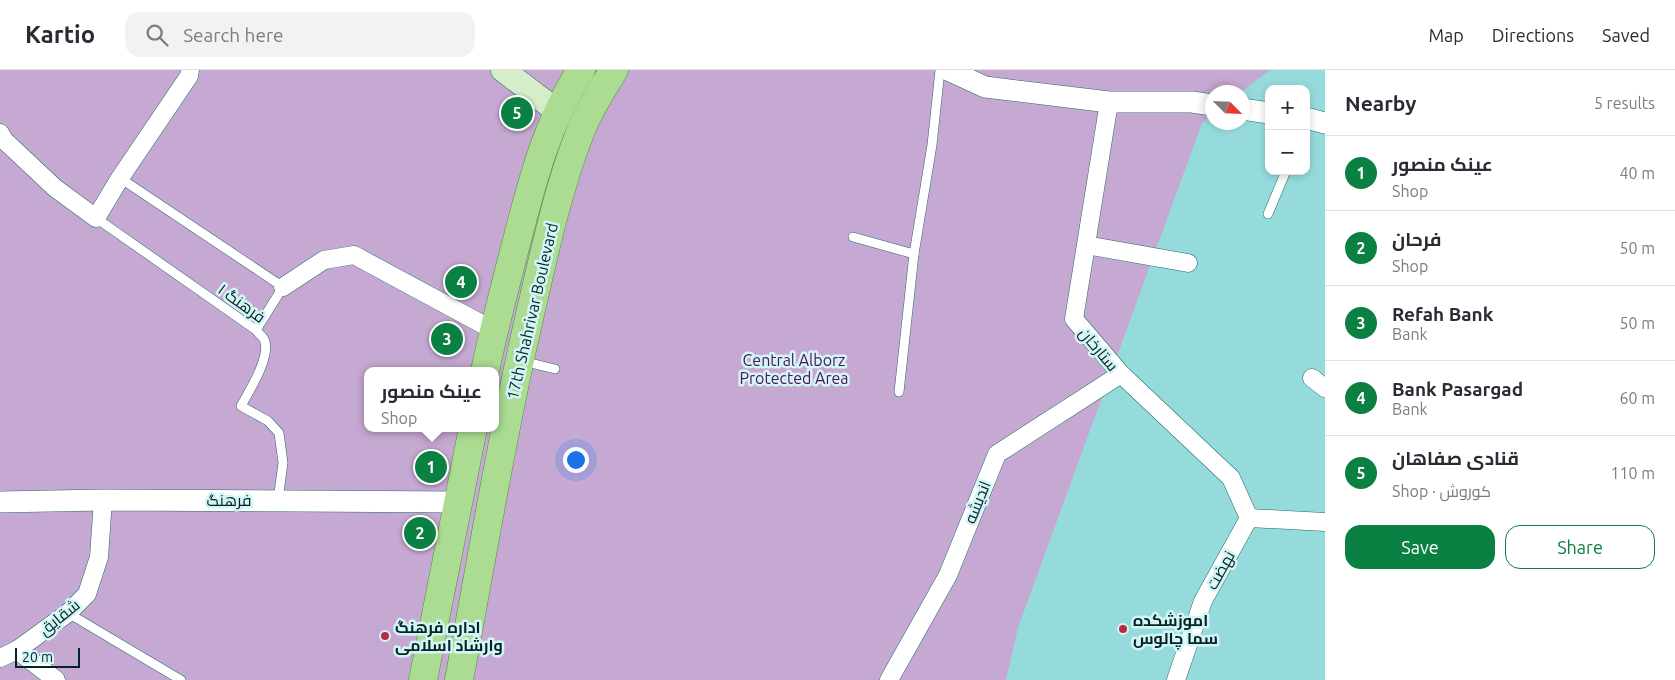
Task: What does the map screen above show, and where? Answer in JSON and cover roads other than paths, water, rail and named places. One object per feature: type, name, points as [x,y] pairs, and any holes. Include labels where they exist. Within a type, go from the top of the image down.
[{"type":"main road","points":[[503,70],[557,111]]},
{"type":"main road","name":"17th Shahrivar Boulevard","points":[[489,352],[534,174],[557,111],[581,70]]},
{"type":"main road","name":"17th Shahrivar Boulevard","points":[[459,680],[519,361],[550,228],[581,129],[598,94],[614,70]]},
{"type":"main road","points":[[489,352],[519,361]]},
{"type":"main road","points":[[423,680],[472,432]]},
{"type":"street","points":[[0,133],[4,140],[55,188],[96,218],[120,178],[189,76],[190,70]]},
{"type":"street","points":[[948,70],[985,87],[1109,102],[1192,102],[1205,104]]},
{"type":"street","name":"ستارخان","points":[[1109,102],[1074,319],[1120,374],[1231,478],[1249,518]]},
{"type":"street","points":[[1250,110],[1265,112]]},
{"type":"street","points":[[1086,246],[1188,263]]},
{"type":"street","points":[[283,288],[324,260],[354,255],[489,352]]},
{"type":"street","name":"اندیشه","points":[[889,680],[948,575],[997,454],[1120,374]]},
{"type":"street","name":"شقایق","points":[[0,658],[17,650],[68,613],[87,594],[98,557],[103,500]]},
{"type":"street","name":"فرهنگ","points":[[0,502],[278,500],[458,502]]},
{"type":"street","points":[[1249,518],[1325,522]]},
{"type":"street","name":"نهضت","points":[[1176,680],[1203,601],[1249,518]]},
{"type":"street","points":[[17,650],[56,680]]},
{"type":"lane","points":[[900,392],[914,254],[932,146],[940,70]]},
{"type":"lane","points":[[1268,214],[1284,175]]},
{"type":"lane","points":[[120,178],[283,288],[256,330]]},
{"type":"lane","name":"فرهنگ ۱","points":[[96,218],[256,330],[264,340],[266,355],[253,385],[241,406],[268,422],[279,433],[283,463],[278,500]]},
{"type":"lane","points":[[854,237],[914,254]]},
{"type":"lane","points":[[519,361],[555,369]]},
{"type":"lane","points":[[68,613],[180,680]]},
{"type":"place","name":"قنادی صفاهان","points":[[517,113]]},
{"type":"place","name":"Bank Pasargad","points":[[461,282]]},
{"type":"place","name":"Refah Bank","points":[[447,339]]},
{"type":"place","name":"عینک منصور","points":[[431,467]]},
{"type":"place","name":"فرحان","points":[[420,533]]},
{"type":"place","name":"اموزشکده سما چالوس","points":[[1123,629]]},
{"type":"place","name":"اداره فرهنگ وارشاد اسلامی","points":[[385,636]]},
{"type":"park label","name":"Central Alborz Protected Area","points":[[794,369]]}]
